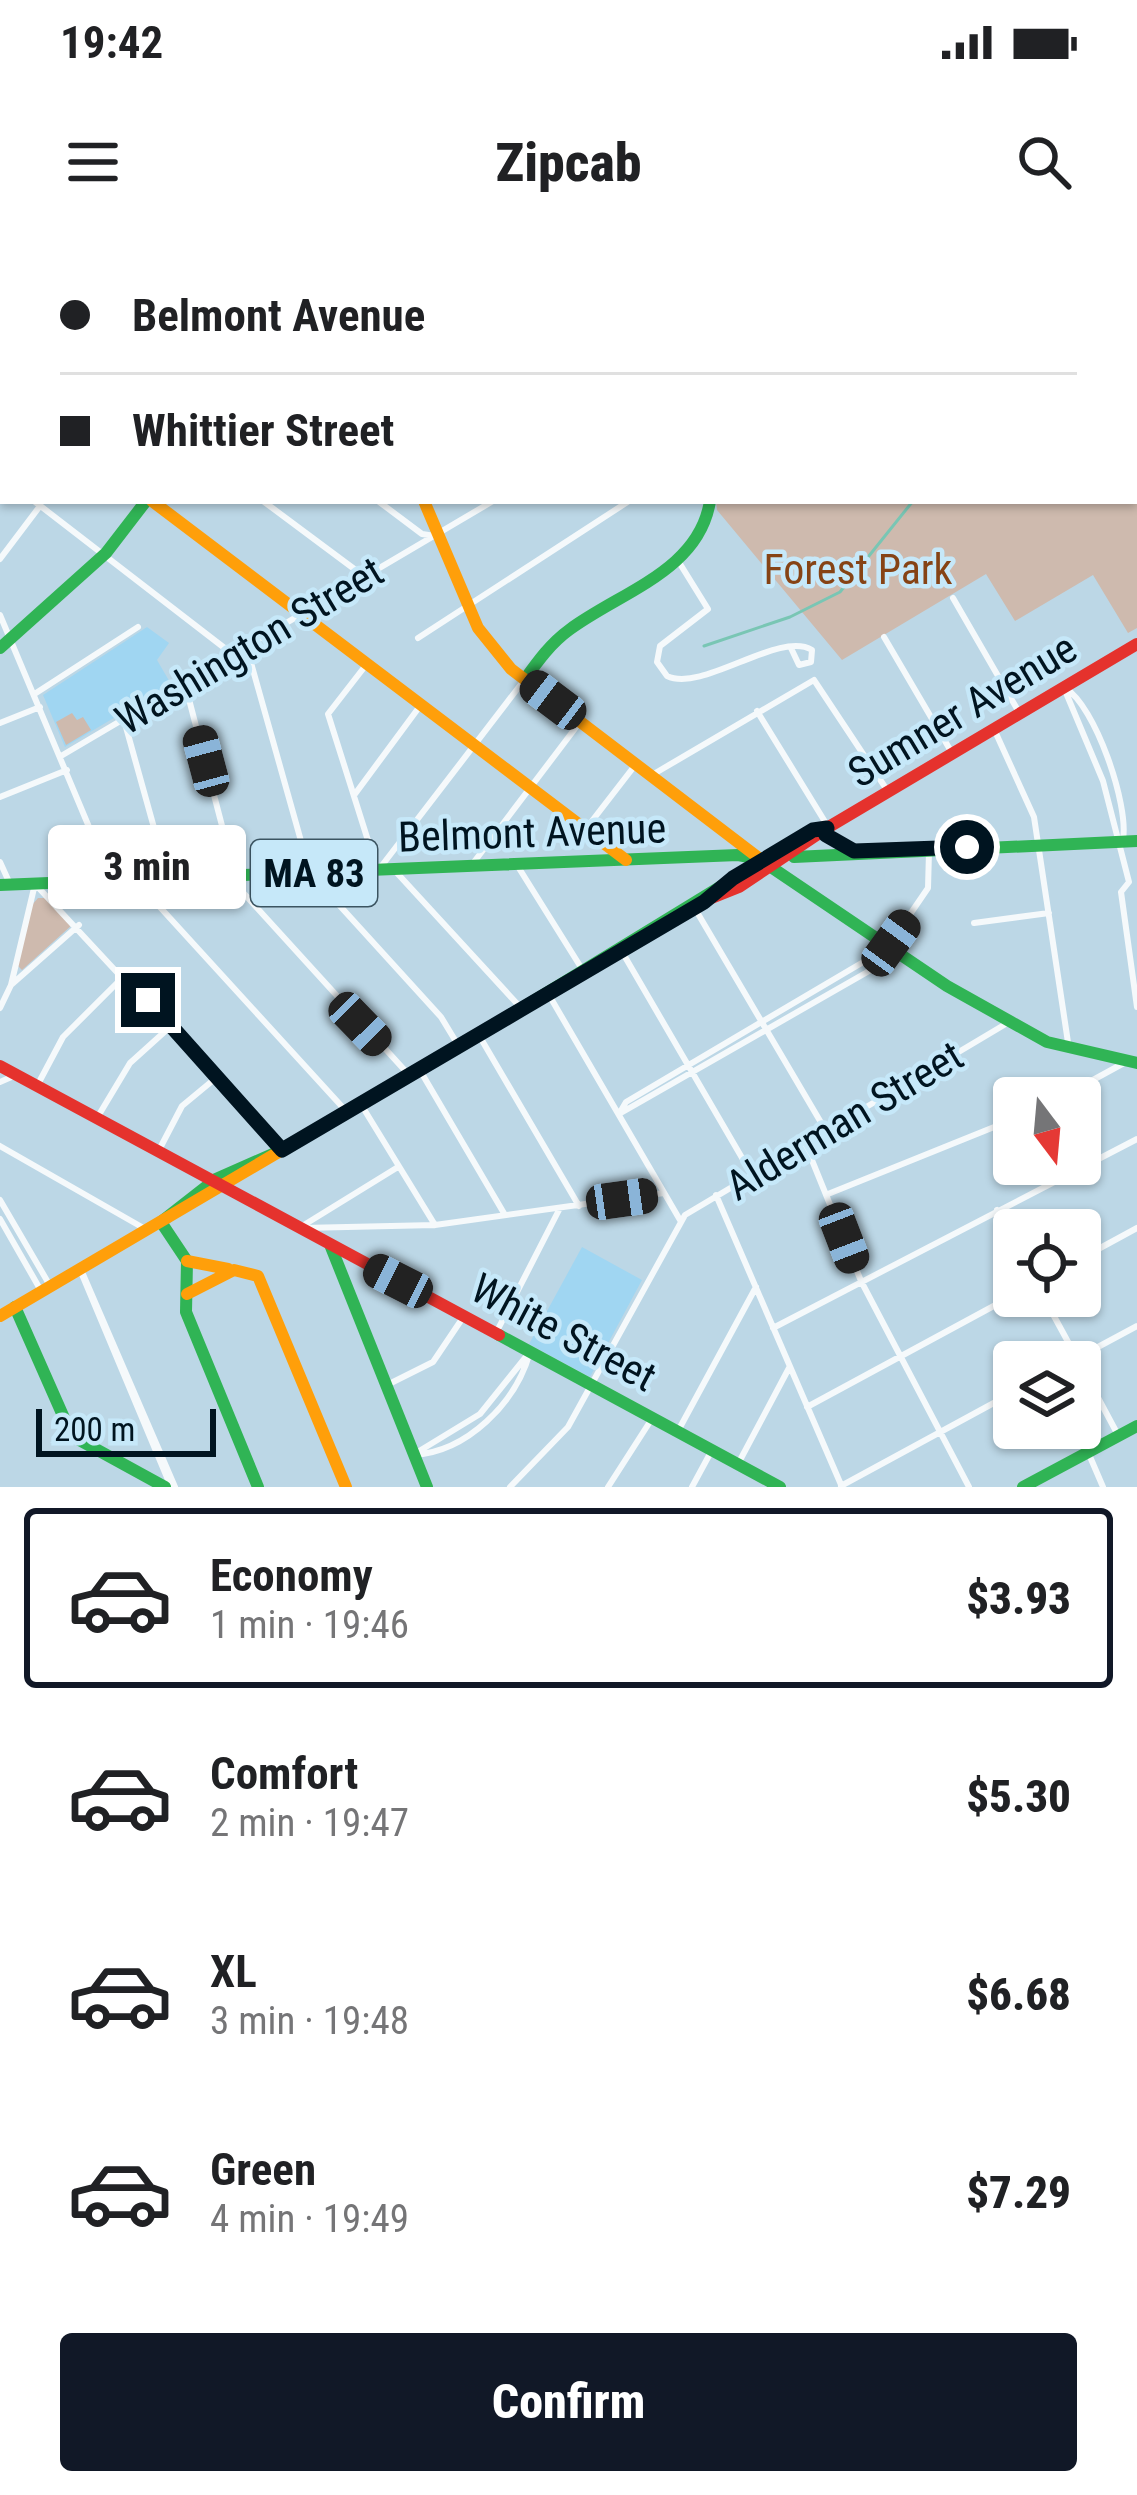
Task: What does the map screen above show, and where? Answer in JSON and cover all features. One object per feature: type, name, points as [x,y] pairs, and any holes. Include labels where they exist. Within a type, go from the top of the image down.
[{"type":"main road","points":[[6,645],[106,553],[147,504]]},
{"type":"main road","points":[[153,504],[627,861]]},
{"type":"main road","points":[[425,504],[468,607],[493,650],[525,679],[767,863],[892,951],[1009,1022],[1069,1049],[1132,1062]]},
{"type":"main road","points":[[525,679],[567,632],[677,560],[701,537],[709,504]]},
{"type":"main road","name":"Sumner Avenue","points":[[767,863],[787,858],[888,792],[1137,644]]},
{"type":"main road","name":"Sumner Avenue","points":[[0,1316],[736,882],[813,830],[825,832]]},
{"type":"main road","points":[[825,832],[854,851]]},
{"type":"main road","points":[[825,832],[831,854]]},
{"type":"main road","points":[[787,858],[854,851],[1137,842]]},
{"type":"main road","name":"Belmont Avenue","points":[[707,859],[736,882]]},
{"type":"main road","name":"Belmont Avenue","points":[[5,885],[627,861],[767,863]]},
{"type":"main road","name":"White Street","points":[[0,1066],[780,1487]]},
{"type":"main road","points":[[161,1222],[187,1261],[190,1322],[258,1487]]},
{"type":"main road","points":[[332,1247],[428,1487]]},
{"type":"main road","points":[[187,1261],[247,1269],[260,1280],[346,1487]]},
{"type":"main road","points":[[188,1294],[233,1270]]},
{"type":"main road","points":[[15,1307],[72,1436],[170,1487]]},
{"type":"main road","points":[[1026,1486],[1137,1426]]},
{"type":"street","points":[[0,559],[36,504]]},
{"type":"street","points":[[38,504],[232,654]]},
{"type":"street","points":[[267,504],[363,575]]},
{"type":"street","points":[[382,504],[422,534],[439,536]]},
{"type":"street","name":"Washington Street","points":[[61,756],[488,504]]},
{"type":"street","points":[[418,638],[623,504]]},
{"type":"street","points":[[677,560],[708,609],[660,646],[657,662],[667,676],[687,680],[791,648]]},
{"type":"street","points":[[953,598],[1020,714]]},
{"type":"street","points":[[0,615],[6,645],[40,707],[112,880]]},
{"type":"street","points":[[34,694],[138,627]]},
{"type":"street","points":[[884,637],[952,754]]},
{"type":"street","points":[[246,645],[310,873],[442,1017],[458,1045]]},
{"type":"street","points":[[366,665],[328,714],[378,871]]},
{"type":"street","points":[[378,871],[525,679]]},
{"type":"street","points":[[652,775],[814,680],[888,792]]},
{"type":"street","points":[[185,684],[244,896],[414,1072],[506,1216]]},
{"type":"street","points":[[1064,687],[1083,705],[1108,762],[1125,832],[1122,842]]},
{"type":"street","points":[[1064,687],[1098,766],[1129,882],[1137,887]]},
{"type":"street","points":[[354,795],[420,706]]},
{"type":"street","points":[[0,723],[40,707]]},
{"type":"street","points":[[757,711],[825,832]]},
{"type":"street","points":[[124,720],[168,878]]},
{"type":"street","points":[[470,867],[580,722]]},
{"type":"street","points":[[994,729],[1022,782],[1039,844],[1069,1049]]},
{"type":"street","points":[[1098,766],[1108,762]]},
{"type":"street","points":[[585,830],[636,764]]},
{"type":"street","points":[[0,797],[67,770]]},
{"type":"street","points":[[619,1114],[694,1076],[892,951],[928,888],[928,849]]},
{"type":"street","points":[[0,862],[5,885]]},
{"type":"street","points":[[517,865],[583,972]]},
{"type":"street","points":[[394,870],[521,1008]]},
{"type":"street","points":[[135,880],[346,1111]]},
{"type":"street","points":[[1129,882],[1120,892],[1137,1007]]},
{"type":"street","points":[[0,1008],[11,986],[35,884],[79,925],[282,1150]]},
{"type":"street","points":[[699,904],[826,1131]]},
{"type":"street","points":[[974,923],[1048,913]]},
{"type":"street","points":[[11,986],[79,925]]},
{"type":"street","points":[[621,950],[752,1175]]},
{"type":"street","points":[[619,1114],[626,1102],[892,951]]},
{"type":"street","points":[[37,1086],[63,1037],[124,975]]},
{"type":"street","points":[[510,1487],[558,1442],[680,1220],[548,992]]},
{"type":"street","name":"Alderman Street","points":[[680,1220],[1009,1022]]},
{"type":"street","points":[[97,1118],[130,1064],[171,1026]]},
{"type":"street","points":[[478,1034],[579,1206]]},
{"type":"street","points":[[1101,1078],[1132,1062]]},
{"type":"street","points":[[0,1082],[16,1075]]},
{"type":"street","points":[[158,1152],[182,1106],[218,1077]]},
{"type":"street","points":[[360,1103],[434,1226]]},
{"type":"street","points":[[827,1194],[993,1127]]},
{"type":"street","points":[[999,1209],[1137,1138]]},
{"type":"street","points":[[805,1143],[861,1281],[969,1487]]},
{"type":"street","points":[[0,1146],[147,1230]]},
{"type":"street","points":[[299,1228],[398,1167]]},
{"type":"street","points":[[299,1228],[434,1226],[664,1193]]},
{"type":"street","points":[[716,1195],[842,1486],[993,1403]]},
{"type":"street","points":[[0,1200],[46,1290]]},
{"type":"street","points":[[496,1334],[560,1208]]},
{"type":"street","points":[[772,1328],[993,1212]]},
{"type":"street","points":[[0,1220],[46,1290]]},
{"type":"street","points":[[1101,1247],[1137,1228]]},
{"type":"street","points":[[80,1269],[170,1487]]},
{"type":"street","points":[[678,1431],[756,1286]]},
{"type":"street","points":[[806,1407],[993,1306]]},
{"type":"street","points":[[385,1386],[434,1362],[464,1316]]},
{"type":"street","points":[[1101,1347],[1137,1326]]},
{"type":"street","points":[[413,1455],[470,1434],[501,1398],[530,1352]]},
{"type":"street","points":[[738,1464],[789,1368]]},
{"type":"street","points":[[413,1455],[501,1398]]},
{"type":"street","points":[[1101,1406],[1118,1436]]},
{"type":"street","points":[[608,1487],[653,1417]]},
{"type":"street","points":[[464,1425],[470,1434]]},
{"type":"street","points":[[692,1487],[712,1450]]},
{"type":"street","points":[[1088,1452],[1102,1487]]},
{"type":"shaded area","points":[[147,627],[169,643],[157,660],[171,684],[65,747],[43,695]]},
{"type":"shaded area","points":[[582,1247],[642,1280],[590,1377],[529,1344]]},
{"type":"green space","name":"Forest Park","points":[[716,504],[1137,504],[1137,628],[1128,633],[1093,575],[1015,621],[986,574],[842,660]]},
{"type":"green space","points":[[72,713],[77,720],[83,717],[91,730],[66,745],[56,722]]},
{"type":"green space","points":[[38,898],[47,898],[72,925],[22,970],[18,966],[32,905]]},
{"type":"waterway","points":[[704,646],[790,617],[840,592],[911,504]]},
{"type":"traffic: fast","points":[[0,648],[106,553],[144,504]]},
{"type":"traffic: fast","points":[[525,679],[569,630],[674,563],[703,525],[709,504]]},
{"type":"traffic: fast","points":[[486,1030],[813,830],[821,832]]},
{"type":"traffic: fast","points":[[794,857],[1137,841]]},
{"type":"traffic: fast","points":[[0,885],[738,855],[760,859]]},
{"type":"traffic: fast","points":[[768,865],[947,986],[1047,1042],[1137,1063]]},
{"type":"traffic: fast","points":[[161,1222],[216,1179],[282,1150]]},
{"type":"traffic: fast","points":[[161,1222],[187,1261],[186,1312],[258,1487]]},
{"type":"traffic: fast","points":[[331,1247],[427,1487]]},
{"type":"traffic: fast","points":[[15,1307],[72,1436],[165,1487]]},
{"type":"traffic: fast","points":[[499,1335],[780,1487]]},
{"type":"traffic: fast","points":[[1023,1487],[1137,1426]]},
{"type":"traffic: slow","points":[[156,504],[626,860]]},
{"type":"traffic: slow","points":[[425,504],[478,628],[511,669],[768,865]]},
{"type":"traffic: slow","points":[[0,1316],[486,1030]]},
{"type":"traffic: slow","points":[[187,1261],[228,1269]]},
{"type":"traffic: slow","points":[[187,1294],[234,1270],[258,1276],[346,1487]]},
{"type":"traffic: jam","points":[[704,901],[739,887],[827,828],[1137,644]]},
{"type":"traffic: jam","points":[[0,1066],[499,1335]]},
{"type":"route","points":[[148,1000],[282,1150],[704,902],[705,896],[813,830],[827,828],[826,835],[840,847],[854,851],[967,847]]}]
